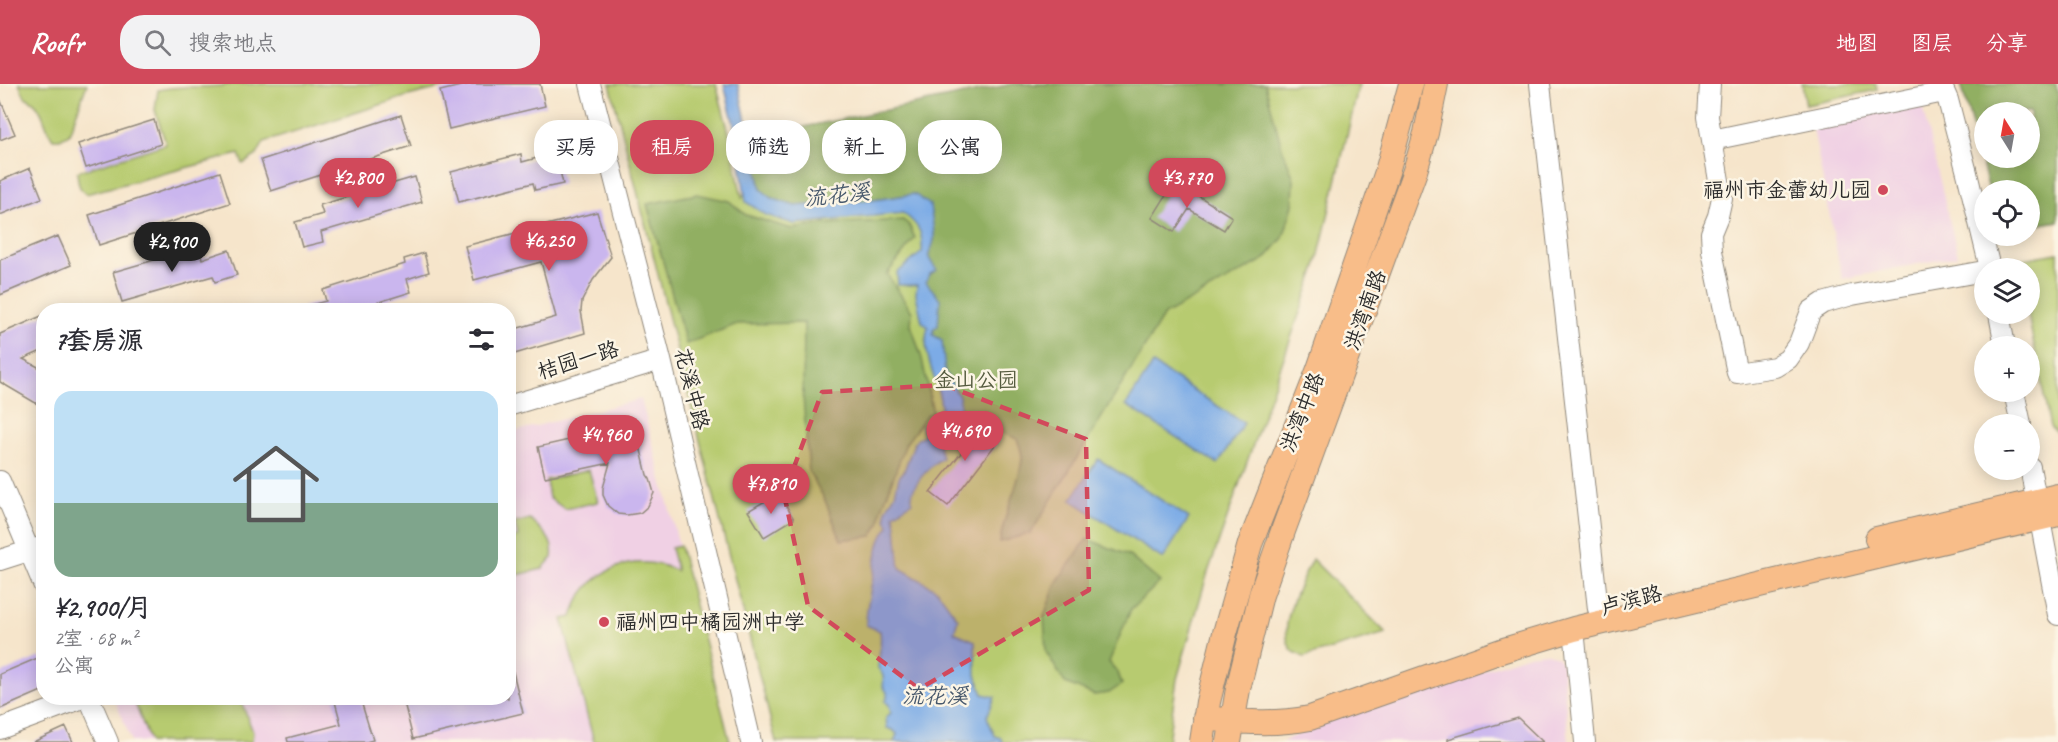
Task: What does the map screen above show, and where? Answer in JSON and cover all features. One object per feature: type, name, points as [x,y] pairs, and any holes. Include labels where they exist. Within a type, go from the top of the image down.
[{"type":"main road","name":"洪湾中路","points":[[1202,742],[1207,710],[1231,607],[1250,544],[1319,369],[1387,172],[1411,84]]},
{"type":"main road","name":"洪湾南路","points":[[1232,723],[1262,595],[1283,531],[1406,198],[1426,133],[1436,84]]},
{"type":"main road","name":"卢滨路","points":[[1207,710],[1232,723],[1261,708],[1292,706],[1531,626],[2048,507]]},
{"type":"main road","points":[[1232,723],[1273,723],[1310,718],[1504,650],[1574,629],[2048,507]]},
{"type":"street","name":"花溪中路","points":[[590,84],[660,360],[751,742]]},
{"type":"street","points":[[1540,84],[1598,609]]},
{"type":"street","points":[[1710,84],[1708,117],[1722,198],[1711,233],[1712,251],[1737,373],[1776,367],[1788,359],[1799,343],[1811,310],[1822,303],[1852,295],[1974,273]]},
{"type":"street","points":[[1712,140],[1942,88],[1967,173],[1988,258]]},
{"type":"street","name":"桔园一路","points":[[516,403],[660,360]]},
{"type":"street","points":[[2036,480],[2048,507],[2058,615]]},
{"type":"street","points":[[0,481],[36,549],[0,560]]},
{"type":"street","points":[[1574,629],[1585,742]]},
{"type":"street","points":[[0,729],[64,705]]},
{"type":"street","points":[[92,705],[108,742]]},
{"type":"highlighted area","points":[[944,385],[1086,439],[1089,590],[919,689],[808,606],[784,494],[822,392]]},
{"type":"shaded area","name":"福州市金蕾幼儿园","points":[[1921,102],[1958,256],[1842,279],[1812,123]]},
{"type":"shaded area","name":"福州四中橘园洲中学","points":[[641,399],[730,742],[132,742],[117,705],[516,705],[516,431]]},
{"type":"shaded area","points":[[1548,653],[1557,657],[1562,664],[1569,742],[1282,742],[1322,723],[1529,655]]},
{"type":"green space","points":[[19,84],[87,84],[69,134],[60,139],[53,139],[40,110],[25,97]]},
{"type":"green space","points":[[233,84],[457,84],[408,96],[264,142],[257,155],[243,164],[239,154],[86,194],[81,190],[77,172],[166,144],[155,110],[158,90]]},
{"type":"green space","name":"金山公园","points":[[610,84],[716,84],[726,122],[726,174],[737,174],[742,198],[752,174],[810,174],[810,126],[822,124],[822,174],[906,174],[906,120],[840,120],[1013,84],[1359,84],[1316,267],[1207,575],[1177,679],[1168,742],[776,742],[633,174],[714,174],[714,120],[630,120],[630,163]]},
{"type":"green space","points":[[1013,84],[1265,84],[1281,145],[1294,179],[1293,205],[1283,238],[1265,259],[1164,315],[1031,533],[1000,542],[1004,521],[1021,468],[1021,451],[1017,439],[961,413],[959,397],[945,372],[933,335],[934,328],[926,282],[930,274],[928,253],[934,240],[914,194],[795,207],[771,198],[761,190],[758,174],[810,174],[810,126],[822,123],[822,174],[906,174],[906,120],[838,120]]},
{"type":"green space","points":[[1802,84],[1876,84],[1877,90],[1806,105]]},
{"type":"green space","points":[[1961,84],[2056,84],[2058,96],[2058,221],[2040,224],[2040,180],[1986,180],[1983,168],[2040,168],[2040,102],[1974,102],[1974,133]]},
{"type":"green space","points":[[697,194],[729,201],[746,215],[792,229],[825,224],[903,220],[909,225],[915,238],[887,274],[912,312],[911,325],[922,359],[933,413],[927,415],[906,443],[881,511],[880,523],[872,536],[841,540],[824,498],[809,472],[803,396],[804,323],[737,324],[686,344],[647,204]]},
{"type":"green space","points":[[2058,253],[2058,434],[2050,427],[2040,376],[2040,336],[2032,336],[2030,324],[2040,324],[2040,258],[2029,258]]},
{"type":"green space","points":[[589,470],[598,502],[565,509],[549,498],[546,480]]},
{"type":"green space","points":[[530,519],[550,540],[552,558],[542,569],[516,575],[516,537],[518,537],[516,523]]},
{"type":"green space","points":[[1087,539],[1128,555],[1160,582],[1131,609],[1109,662],[1118,673],[1122,684],[1109,693],[1094,695],[1065,683],[1046,652],[1044,616],[1056,583]]},
{"type":"green space","points":[[680,546],[730,742],[594,742],[562,619],[572,617],[578,601],[588,587],[599,576],[613,568],[645,563],[661,565],[677,571],[671,548]]},
{"type":"green space","points":[[1312,559],[1386,633],[1304,657],[1293,651],[1288,641],[1288,618],[1297,591]]},
{"type":"green space","points":[[136,705],[243,705],[253,732],[252,742],[150,742]]},
{"type":"water","name":"流花溪","points":[[724,84],[738,84],[746,120],[733,120]]},
{"type":"water","name":"流花溪","points":[[742,174],[758,174],[761,189],[771,198],[795,206],[874,200],[914,194],[930,205],[934,240],[929,256],[937,270],[930,274],[926,282],[940,299],[938,326],[934,328],[933,335],[942,340],[945,372],[959,397],[961,413],[939,445],[942,458],[926,471],[917,484],[912,502],[894,514],[899,561],[900,568],[937,590],[958,619],[954,632],[975,641],[976,675],[983,694],[995,697],[987,717],[995,736],[1001,738],[1002,742],[894,742],[897,734],[887,728],[886,717],[891,713],[885,701],[887,692],[883,687],[883,677],[878,668],[880,631],[866,625],[867,607],[878,550],[889,526],[886,510],[895,494],[899,477],[904,471],[915,441],[924,435],[922,426],[926,422],[937,423],[941,420],[939,396],[927,350],[928,327],[922,322],[916,294],[917,285],[898,285],[897,273],[922,252],[919,230],[903,213],[794,224],[766,215],[746,202]]},
{"type":"water","points":[[1153,364],[1244,423],[1218,464],[1126,405]]},
{"type":"water","points":[[1098,459],[1189,518],[1163,559],[1071,500]]},
{"type":"building","points":[[469,84],[540,84],[545,106],[449,129],[440,91]]},
{"type":"building","points":[[0,99],[15,134],[0,140]]},
{"type":"building","points":[[401,115],[411,146],[271,191],[261,160]]},
{"type":"building","points":[[154,120],[161,144],[86,168],[78,144]]},
{"type":"building","points":[[521,154],[522,162],[534,159],[534,174],[561,174],[563,184],[535,190],[533,183],[459,202],[451,172]]},
{"type":"building","points":[[30,168],[42,198],[0,215],[0,181]]},
{"type":"building","points":[[220,172],[230,203],[99,245],[89,215]]},
{"type":"building","points":[[415,177],[422,202],[321,232],[323,242],[302,247],[295,222],[323,214],[320,205]]},
{"type":"building","points":[[1175,181],[1232,217],[1224,230],[1189,209],[1174,232],[1152,218]]},
{"type":"building","points":[[597,212],[611,257],[593,280],[582,301],[581,311],[585,333],[516,354],[516,329],[556,317],[541,262],[474,280],[465,246]]},
{"type":"building","points":[[58,236],[71,265],[0,295],[0,260]]},
{"type":"building","points":[[199,247],[202,259],[229,250],[237,275],[215,282],[213,276],[122,302],[113,272]]},
{"type":"building","points":[[424,253],[429,272],[407,279],[411,292],[376,303],[318,303],[326,301],[323,290],[405,264],[404,259]]},
{"type":"building","points":[[36,318],[36,353],[23,359],[36,366],[36,403],[0,382],[0,334]]},
{"type":"building","points":[[972,420],[999,440],[948,506],[930,492],[965,448],[955,441]]},
{"type":"building","points":[[635,425],[647,475],[654,493],[648,506],[640,513],[618,514],[608,506],[603,495],[603,488],[610,463],[545,477],[538,447]]},
{"type":"building","points":[[779,493],[794,519],[764,537],[748,511]]},
{"type":"building","points":[[36,659],[36,693],[0,709],[0,674]]},
{"type":"building","points":[[516,684],[523,713],[413,739],[405,705],[516,705]]},
{"type":"building","points":[[336,705],[362,705],[373,740],[366,742],[288,742],[287,738],[341,724]]},
{"type":"building","points":[[1518,718],[1543,742],[1448,742],[1448,739]]},
{"type":"building","points":[[66,727],[73,742],[33,742]]},
{"type":"place","name":"福州市金蕾幼儿园","points":[[1883,190]]},
{"type":"place","name":"福州四中橘园洲中学","points":[[604,622]]}]
